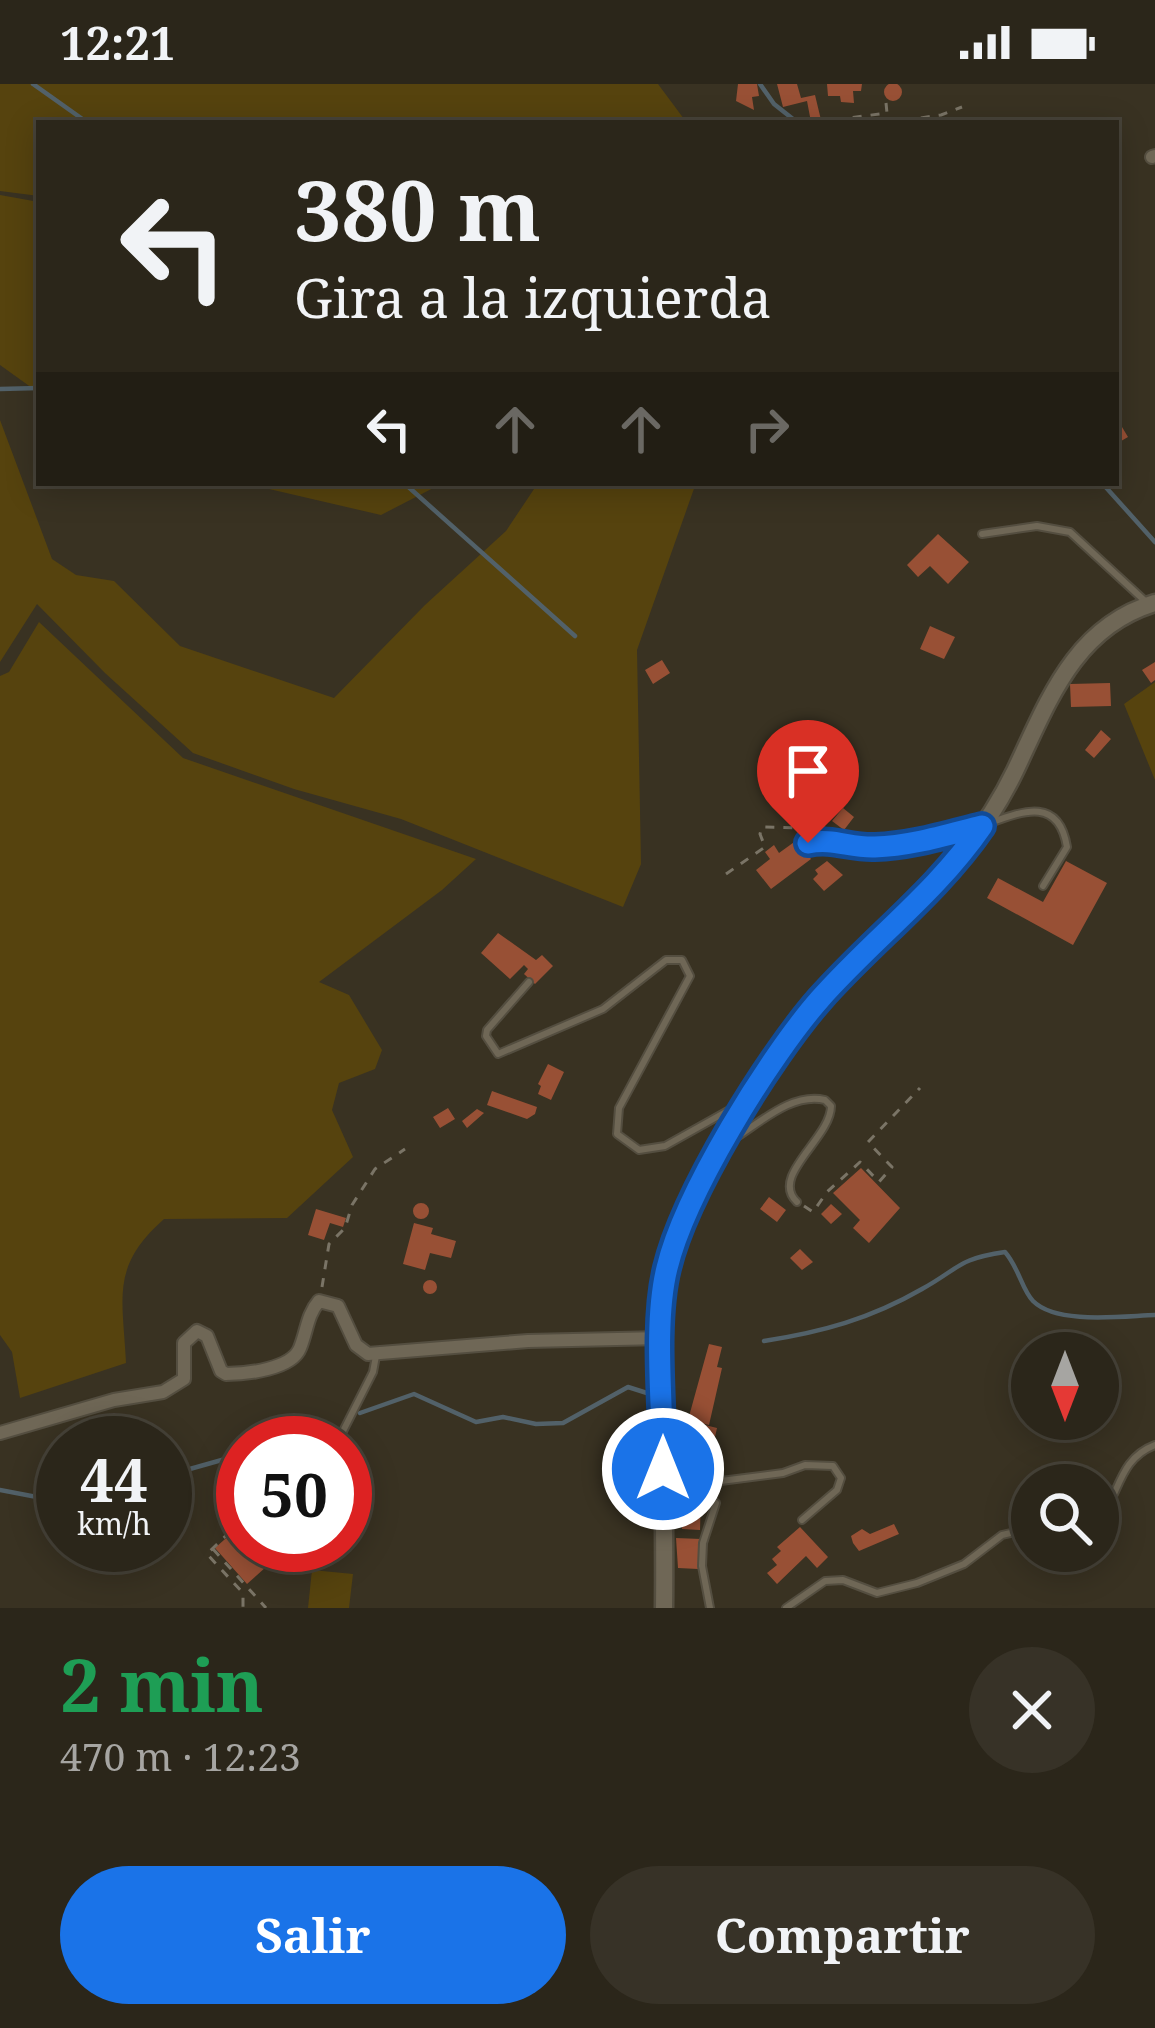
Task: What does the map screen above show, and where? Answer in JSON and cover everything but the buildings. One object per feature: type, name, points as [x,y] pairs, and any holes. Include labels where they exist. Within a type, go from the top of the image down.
[{"type":"main road","points":[[664,1608],[662,1338],[667,1268],[723,1144],[748,1100],[818,1002],[934,889],[982,826],[1016,769],[1058,680],[1106,627],[1152,604]]},
{"type":"street","points":[[810,836],[830,838],[850,848],[899,846],[982,826]]},
{"type":"street","points":[[0,1433],[176,1387],[184,1379],[184,1343],[197,1331],[207,1336],[226,1375],[286,1363],[299,1352],[310,1314],[322,1300],[338,1306],[361,1352],[662,1338]]},
{"type":"lane","points":[[982,534],[1037,526],[1070,532],[1152,604]]},
{"type":"lane","points":[[982,826],[1020,812],[1055,818],[1064,828],[1066,847],[1043,886]]},
{"type":"lane","points":[[529,982],[487,1030],[499,1054],[603,1009],[666,960],[687,963],[686,988],[619,1108],[616,1134],[629,1147],[665,1146],[748,1100]]},
{"type":"lane","points":[[723,1144],[791,1102],[806,1097],[825,1100],[830,1122],[788,1186],[797,1202]]},
{"type":"lane","points":[[351,1416],[373,1372],[377,1353]]},
{"type":"lane","points":[[1119,1477],[1123,1469],[1155,1445]]},
{"type":"lane","points":[[663,1494],[699,1492],[713,1482],[783,1473],[806,1465],[833,1466],[841,1478],[837,1490],[802,1520]]},
{"type":"lane","points":[[699,1492],[715,1501],[716,1507],[702,1566],[710,1608]]},
{"type":"lane","points":[[786,1608],[825,1581],[843,1580],[878,1593],[900,1589],[964,1564],[1011,1532]]},
{"type":"path","points":[[843,120],[887,113],[886,103]]},
{"type":"path","points":[[906,120],[941,116],[962,107]]},
{"type":"path","points":[[726,874],[765,847],[762,827],[779,825],[810,836]]},
{"type":"path","points":[[797,1202],[813,1212],[860,1162],[879,1182],[892,1167],[868,1142],[920,1088]]},
{"type":"path","points":[[322,1300],[321,1278],[329,1244],[345,1228],[352,1205],[375,1169],[405,1149]]},
{"type":"path","points":[[216,1546],[207,1554],[244,1593],[243,1608]]},
{"type":"path","points":[[213,1549],[267,1607]]},
{"type":"shaded area","points":[[0,84],[658,84],[685,120],[36,120],[36,196],[0,191]]},
{"type":"shaded area","points":[[0,195],[36,201],[36,391],[0,365]]},
{"type":"shaded area","points":[[0,420],[52,559],[76,575],[114,581],[180,646],[334,698],[506,531],[536,486],[695,486],[637,650],[641,864],[623,907],[401,819],[294,789],[193,753],[37,604],[0,662]]},
{"type":"shaded area","points":[[256,486],[437,486],[381,515]]},
{"type":"shaded area","points":[[39,622],[183,758],[476,859],[319,982],[349,995],[382,1050],[375,1069],[339,1083],[332,1110],[353,1157],[287,1218],[164,1219],[127,1268],[122,1301],[126,1363],[20,1398],[12,1352],[0,1335],[0,676],[9,672]]},
{"type":"shaded area","points":[[1155,682],[1155,780],[1124,704]]},
{"type":"shaded area","points":[[312,1572],[353,1574],[349,1608],[308,1608]]},
{"type":"waterway","points":[[33,84],[84,120]]},
{"type":"waterway","points":[[760,84],[774,104],[794,120]]},
{"type":"waterway","points":[[0,389],[36,388]]},
{"type":"waterway","points":[[407,486],[575,636]]},
{"type":"waterway","points":[[1105,486],[1155,542]]},
{"type":"waterway","points":[[764,1341],[864,1316],[968,1261],[1005,1252],[1029,1296],[1044,1309],[1091,1317],[1155,1315]]},
{"type":"waterway","points":[[360,1413],[414,1394],[476,1422],[503,1417],[536,1424],[563,1423],[628,1387],[650,1394]]},
{"type":"waterway","points":[[192,1468],[216,1462]]},
{"type":"waterway","points":[[0,1490],[36,1497]]},
{"type":"route","points":[[663,1469],[662,1300],[675,1243],[701,1187],[748,1100],[818,1002],[934,889],[982,826],[899,846],[850,848],[830,838],[808,843]]}]
